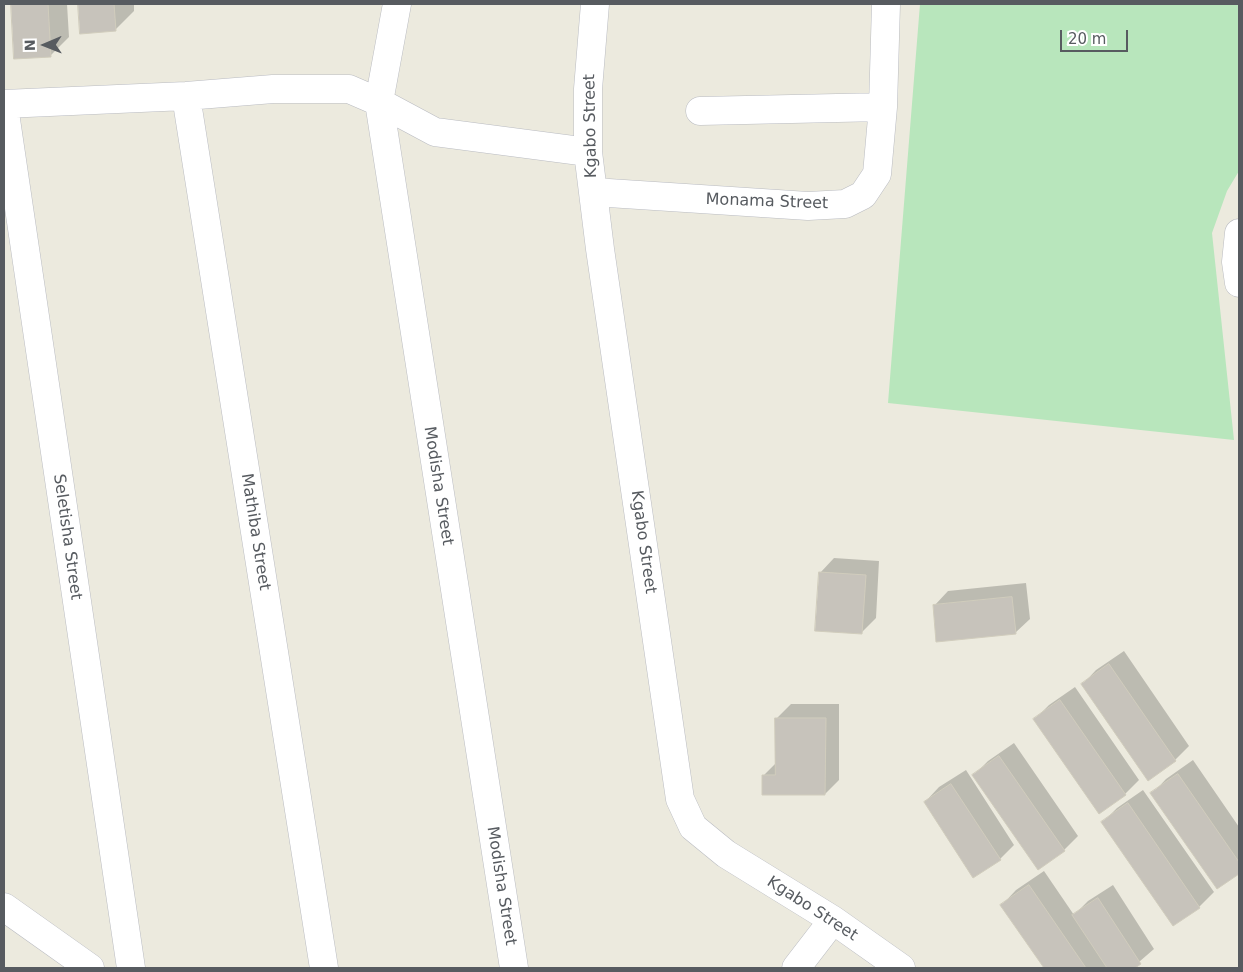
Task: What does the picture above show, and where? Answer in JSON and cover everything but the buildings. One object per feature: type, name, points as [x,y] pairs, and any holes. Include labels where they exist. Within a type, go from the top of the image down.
[{"type":"street","name":"Modisha Street","points":[[396,4],[379,102],[514,968]]},
{"type":"street","name":"Kgabo Street","points":[[594,4],[588,89],[588,152],[680,799],[693,826],[726,854],[833,920],[901,968]]},
{"type":"street","name":"Monama Street","points":[[593,192],[808,206],[845,204],[864,195],[877,174],[886,4]]},
{"type":"street","points":[[4,105],[186,96],[273,89],[349,89],[379,102],[435,132],[588,152]]},
{"type":"street","name":"Mathiba Street","points":[[186,96],[324,968]]},
{"type":"street","name":"Seletisha Street","points":[[4,105],[130,968]]},
{"type":"street","points":[[700,111],[882,107]]},
{"type":"street","points":[[1239,233],[1236,262],[1239,283]]},
{"type":"street","points":[[4,907],[90,968]]},
{"type":"street","points":[[796,968],[833,920]]},
{"type":"green space","points":[[920,4],[1239,4],[1239,171],[1227,191],[1212,233],[1234,440],[888,403]]}]
